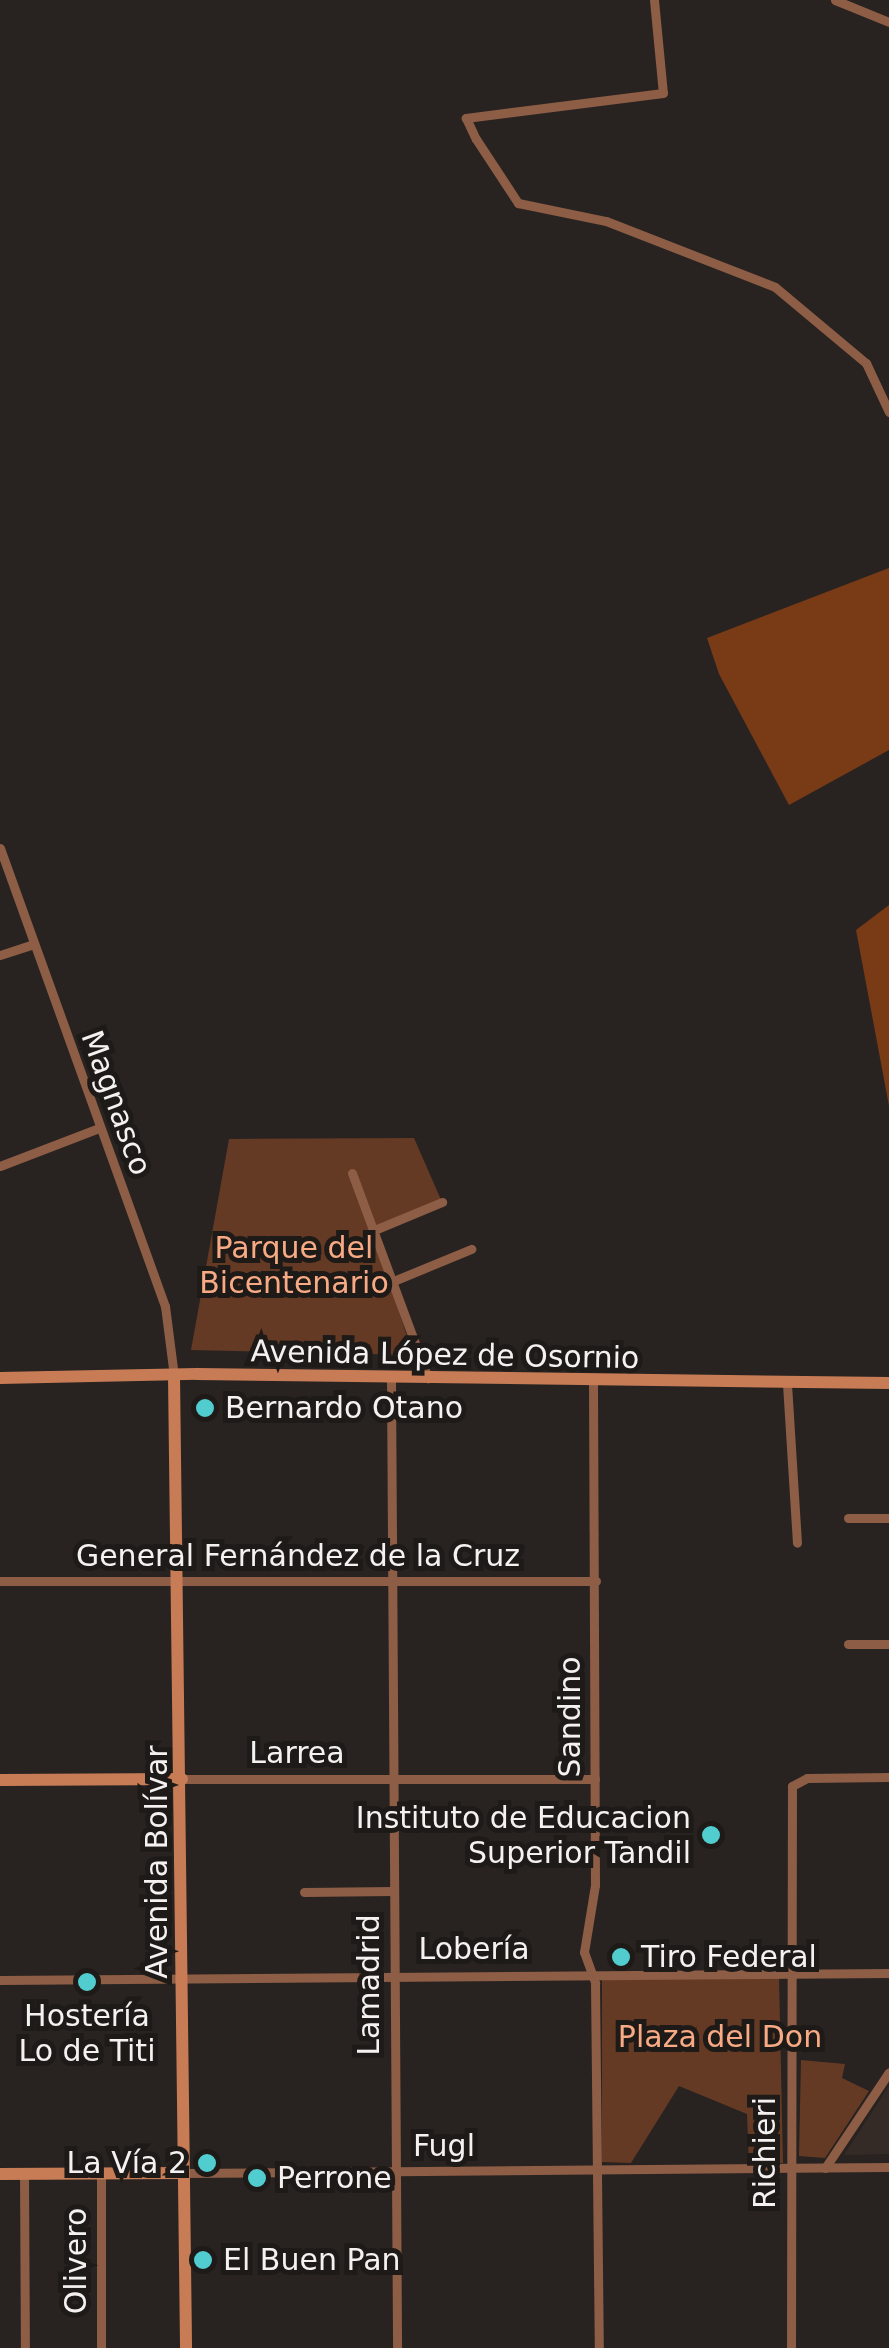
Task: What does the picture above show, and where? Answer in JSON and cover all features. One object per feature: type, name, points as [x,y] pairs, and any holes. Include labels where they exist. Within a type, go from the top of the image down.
[{"type":"main road","name":"Avenida López de Osornio","points":[[0,1378],[174,1376],[593,1384],[889,1384]]},
{"type":"main road","name":"Avenida Bolívar","points":[[174,1376],[180,1579],[186,2348]]},
{"type":"main road","name":"Larrea","points":[[0,1780],[182,1779]]},
{"type":"main road","name":"Fugl","points":[[0,2174],[184,2173]]},
{"type":"street","points":[[654,0],[663,93],[466,118],[518,203],[606,222],[775,287],[866,362],[889,412]]},
{"type":"street","points":[[837,0],[889,22]]},
{"type":"street","name":"Magnasco","points":[[0,848],[170,1323],[174,1376]]},
{"type":"street","points":[[0,955],[34,944]]},
{"type":"street","points":[[0,1166],[98,1128]]},
{"type":"street","points":[[352,1173],[430,1380]]},
{"type":"street","points":[[372,1231],[442,1202]]},
{"type":"street","points":[[391,1282],[471,1249]]},
{"type":"street","name":"Lamadrid","points":[[391,1381],[397,2348]]},
{"type":"street","name":"Sandino","points":[[593,1384],[595,1885],[584,1952],[593,1973],[599,2348]]},
{"type":"street","points":[[788,1384],[796,1543]]},
{"type":"street","points":[[848,1518],[889,1518]]},
{"type":"street","name":"General Fernández de la Cruz","points":[[0,1581],[596,1582]]},
{"type":"street","points":[[848,1644],[889,1644]]},
{"type":"street","name":"Richieri","points":[[790,2348],[791,1974],[798,1781],[889,1777]]},
{"type":"street","name":"Larrea","points":[[182,1779],[594,1779]]},
{"type":"street","points":[[304,1892],[394,1891]]},
{"type":"street","name":"Lobería","points":[[0,1980],[889,1973]]},
{"type":"street","points":[[826,2168],[889,2072]]},
{"type":"street","name":"Fugl","points":[[184,2173],[889,2168]]},
{"type":"street","name":"Olivero","points":[[100,2173],[101,2348]]},
{"type":"street","points":[[24,2174],[25,2348]]},
{"type":"shaded area","points":[[889,568],[889,750],[789,805],[719,674],[707,638]]},
{"type":"shaded area","points":[[889,905],[889,1106],[856,930]]},
{"type":"shaded area","points":[[889,2086],[889,2154],[844,2155]]},
{"type":"green space","name":"Parque del Bicentenario","points":[[414,1138],[442,1202],[373,1231],[413,1355],[191,1350],[229,1139]]},
{"type":"green space","name":"Plaza del Don","points":[[779,1977],[783,2163],[749,2164],[747,2114],[679,2086],[631,2163],[602,2162],[602,1978]]},
{"type":"green space","points":[[801,2060],[845,2064],[842,2078],[869,2091],[825,2158],[799,2156]]},
{"type":"place","name":"Bernardo Otano","points":[[205,1408]]},
{"type":"place","name":"Instituto de Educacion Superior Tandil","points":[[711,1835]]},
{"type":"place","name":"Tiro Federal","points":[[621,1957]]},
{"type":"place","name":"Hostería Lo de Titi","points":[[87,1982]]},
{"type":"place","name":"La Vía 2","points":[[207,2163]]},
{"type":"place","name":"Perrone","points":[[257,2178]]},
{"type":"place","name":"El Buen Pan","points":[[203,2260]]}]
